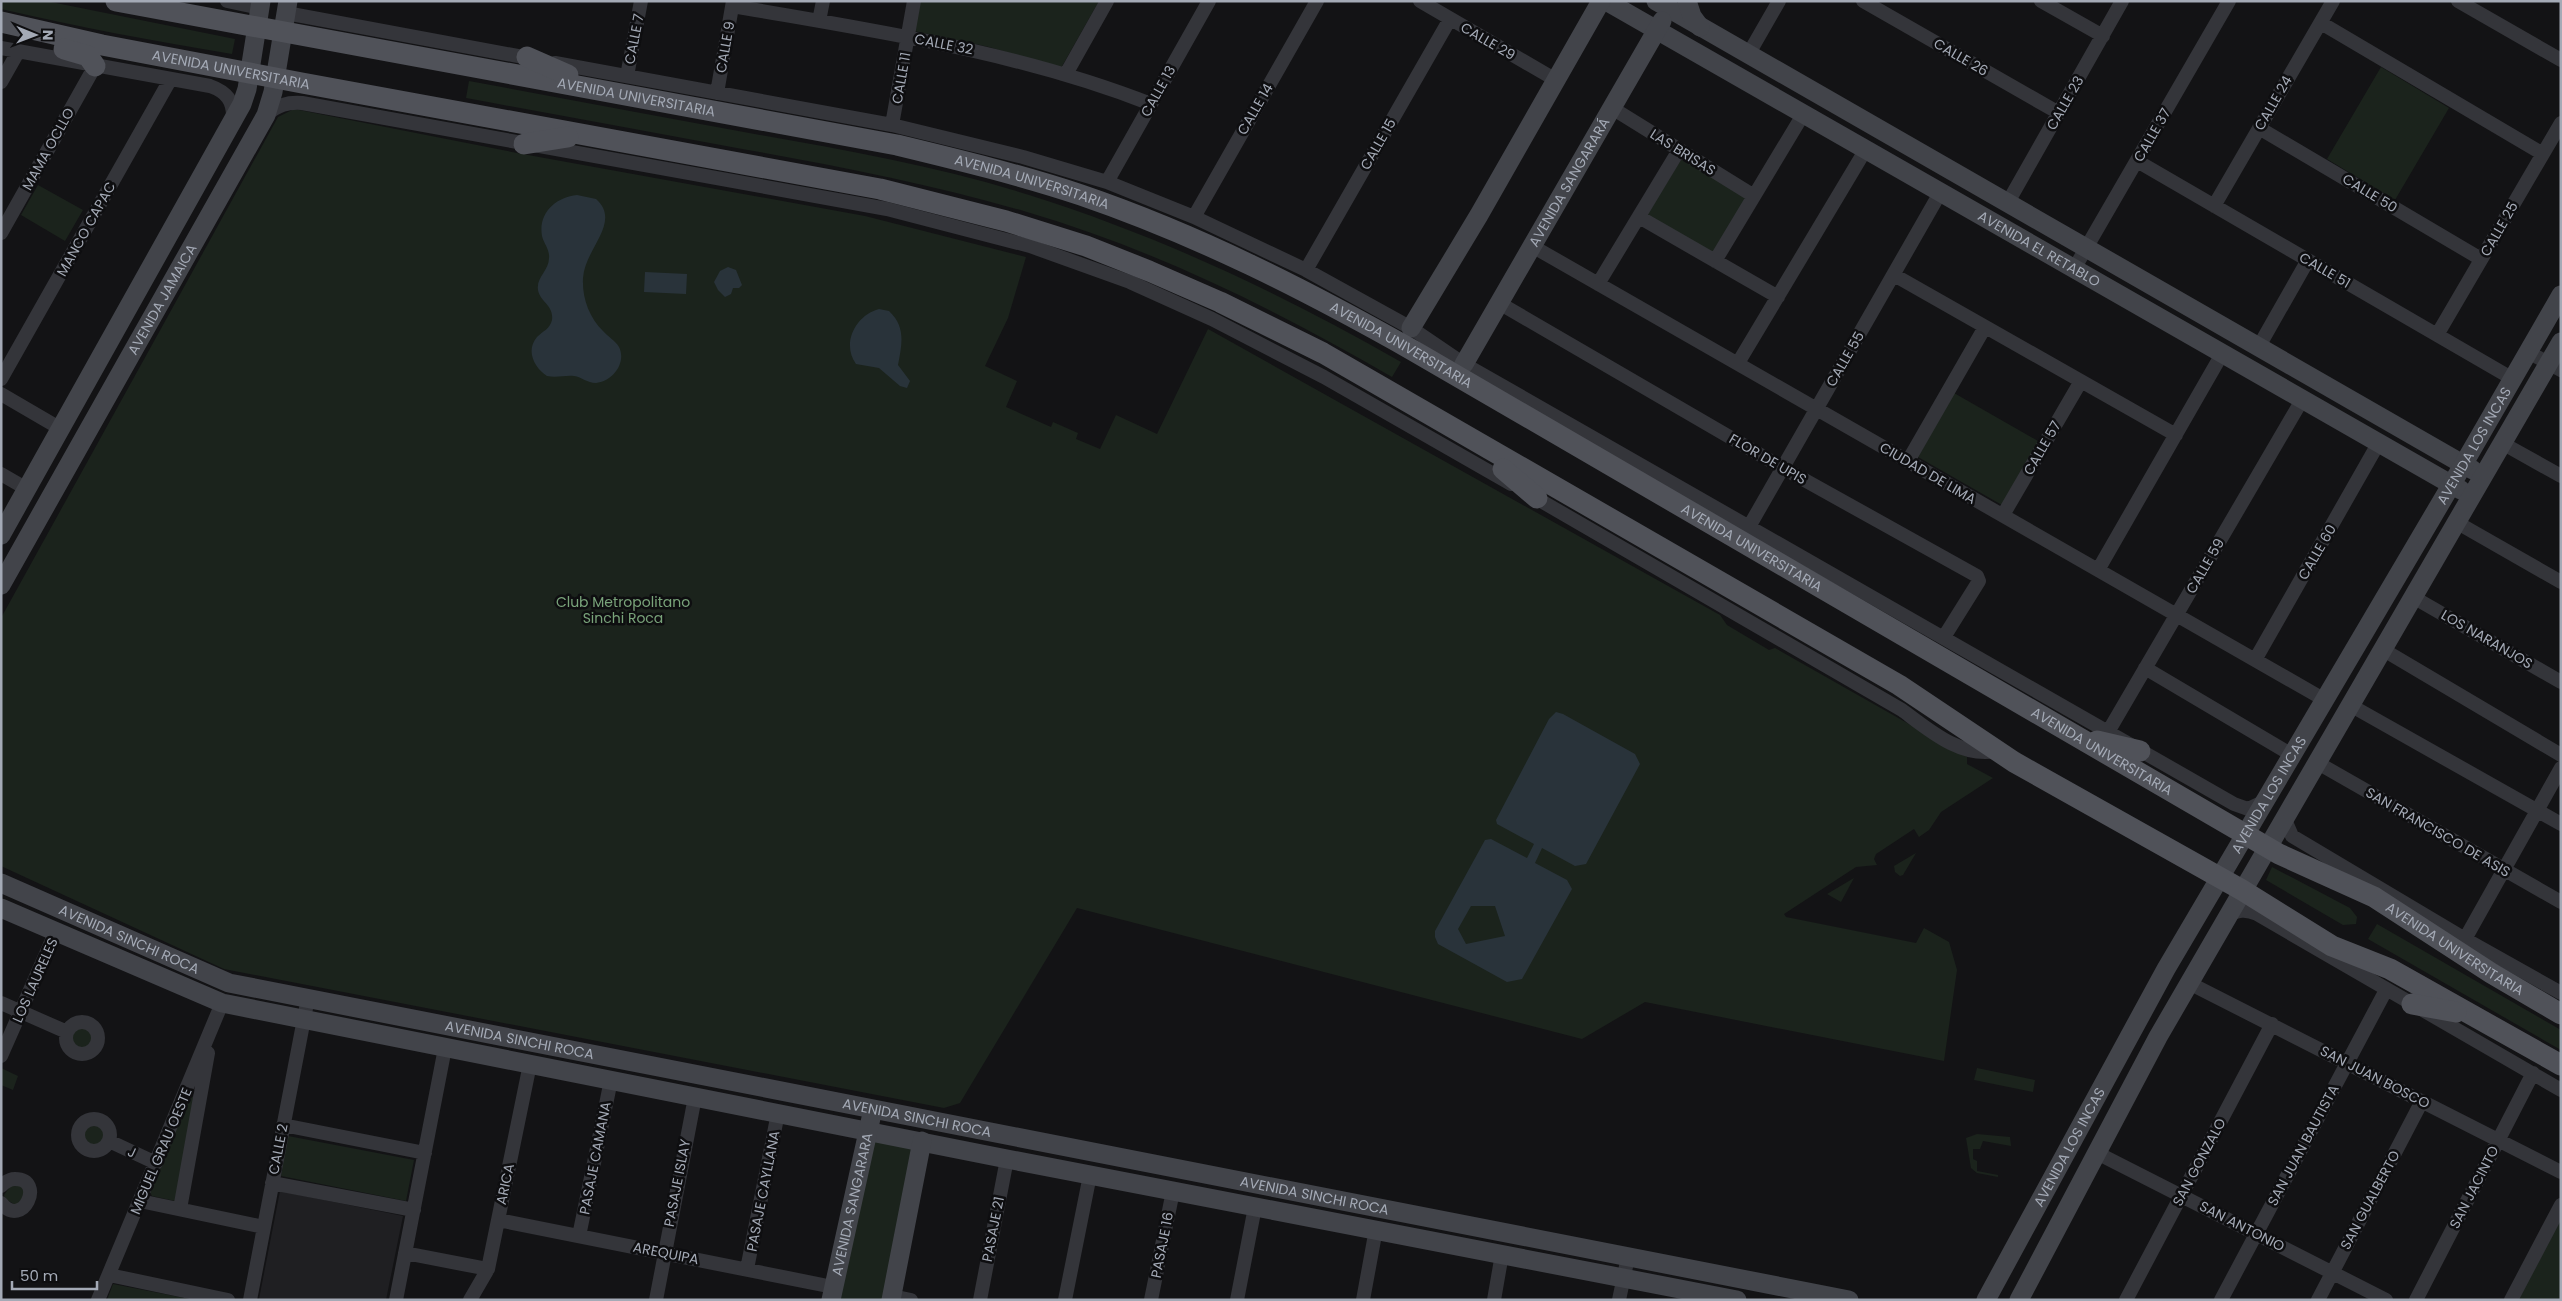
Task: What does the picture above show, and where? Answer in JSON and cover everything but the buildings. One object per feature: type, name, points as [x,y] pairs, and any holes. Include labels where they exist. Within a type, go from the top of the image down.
[{"type":"main road","name":"AVENIDA UNIVERSITARIA","points":[[116,1],[286,15],[607,92],[897,145],[989,168],[1080,195],[1213,247],[1359,320],[1907,636],[2073,736],[2246,833],[2295,863],[2374,897],[2491,973],[2561,1014]]},
{"type":"main road","points":[[1411,328],[1601,1]]},
{"type":"main road","name":"AVENIDA EL RETABLO","points":[[1606,1],[2471,496]]},
{"type":"main road","points":[[1687,1],[1692,16],[1701,28]]},
{"type":"main road","name":"AVENIDA EL RETABLO","points":[[1666,4],[1701,28],[2483,476]]},
{"type":"main road","name":"AVENIDA SANGARARÁ","points":[[1464,364],[1657,30],[1666,4]]},
{"type":"main road","name":"AVENIDA JAMAICA","points":[[1,535],[242,104],[260,12]]},
{"type":"main road","name":"AVENIDA JAMAICA","points":[[1,585],[266,115],[275,78],[286,15]]},
{"type":"main road","name":"AVENIDA UNIVERSITARIA","points":[[8,24],[93,44],[880,188],[997,218],[1086,246],[1220,302],[1323,353],[1899,685],[1996,751],[2242,890],[2332,946],[2390,969],[2561,1065]]},
{"type":"main road","points":[[8,24],[39,42],[88,56],[95,66]]},
{"type":"main road","points":[[527,57],[607,92]]},
{"type":"main road","points":[[524,144],[586,135]]},
{"type":"main road","name":"AVENIDA LOS INCAS","points":[[1986,1300],[2135,1025],[2219,878],[2452,485],[2561,295]]},
{"type":"main road","name":"AVENIDA LOS INCAS","points":[[2019,1300],[2158,1037],[2226,916],[2502,443],[2555,366],[2561,343]]},
{"type":"main road","points":[[1472,439],[1486,456],[1537,498]]},
{"type":"main road","points":[[2335,682],[2353,700]]},
{"type":"main road","points":[[2073,736],[2140,751]]},
{"type":"main road","name":"AVENIDA SINCHI ROCA","points":[[1,883],[228,983],[1849,1300]]},
{"type":"main road","name":"AVENIDA SINCHI ROCA","points":[[1,908],[222,1003],[1007,1159],[1624,1278],[1705,1297],[1737,1300]]},
{"type":"main road","points":[[2416,910],[2425,920],[2468,952],[2491,973]]},
{"type":"main road","points":[[2412,1004],[2478,1017]]},
{"type":"main road","points":[[2135,1025],[2158,1037]]},
{"type":"main road","name":"AVENIDA SANGARARA","points":[[832,1293],[873,1109]]},
{"type":"main road","points":[[963,1150],[966,1127]]},
{"type":"main road","points":[[898,1299],[922,1141]]},
{"type":"street","name":"AVENIDA UNIVERSITARIA","points":[[227,1],[260,12]]},
{"type":"street","name":"CALLE 7","points":[[627,76],[641,1]]},
{"type":"street","points":[[820,21],[823,1]]},
{"type":"street","name":"CALLE 11","points":[[892,125],[914,1]]},
{"type":"street","points":[[1066,74],[1107,1]]},
{"type":"street","name":"CALLE 13","points":[[1107,182],[1209,1]]},
{"type":"street","name":"CALLE 14","points":[[1194,217],[1317,1]]},
{"type":"street","name":"CALLE 29","points":[[1420,1],[1556,80]]},
{"type":"street","points":[[1748,55],[1779,1]]},
{"type":"street","name":"CALLE 26","points":[[1863,1],[2059,113]]},
{"type":"street","points":[[2041,1],[2102,36]]},
{"type":"street","name":"CALLE 23","points":[[2007,204],[2122,1]]},
{"type":"street","name":"CALLE 37","points":[[2074,269],[2229,1]]},
{"type":"street","name":"CALLE 24","points":[[2214,206],[2333,1]]},
{"type":"street","points":[[2458,1],[2561,60]]},
{"type":"street","name":"CALLE 32","points":[[733,4],[984,51],[1066,74],[1151,104]]},
{"type":"street","name":"CALLE 9","points":[[717,93],[733,4]]},
{"type":"street","name":"AVENIDA UNIVERSITARIA","points":[[286,15],[527,57],[892,125],[1023,157],[1107,182],[1194,217],[1306,270],[1411,328],[1464,364],[1750,525],[2140,751],[2243,808],[2255,807],[2265,801]]},
{"type":"street","name":"CALLE 15","points":[[1306,270],[1450,19]]},
{"type":"street","points":[[2321,23],[2543,154]]},
{"type":"street","name":"AVENIDA UNIVERSITARIA","points":[[1,48],[210,86],[222,90],[234,107],[233,122]]},
{"type":"street","points":[[1,82],[18,52]]},
{"type":"street","name":"MAMA OCLLO","points":[[1,232],[95,66]]},
{"type":"street","name":"MANCO CAPAC","points":[[1,379],[170,80]]},
{"type":"street","name":"AVENIDA UNIVERSITARIA","points":[[266,115],[277,106],[289,102],[302,103],[886,209],[1030,246],[1130,282],[1212,319],[1324,377],[1902,710],[1936,734],[1972,752],[1983,754],[1996,751]]},
{"type":"street","name":"LAS BRISAS","points":[[1612,108],[1754,196]]},
{"type":"street","points":[[1716,261],[1804,114]]},
{"type":"street","name":"CALLE 25","points":[[2437,335],[2561,123]]},
{"type":"street","name":"CALLE 50","points":[[2259,128],[2481,259]]},
{"type":"street","points":[[1738,363],[1866,149]]},
{"type":"street","points":[[1598,284],[1680,150]]},
{"type":"street","name":"CALLE 51","points":[[2137,161],[2513,379]]},
{"type":"street","name":"CALLE 55","points":[[1750,525],[1940,193]]},
{"type":"street","points":[[1639,216],[1778,297]]},
{"type":"street","name":"CIUDAD DE LIMA","points":[[1532,246],[2325,700]]},
{"type":"street","points":[[2258,348],[2308,260]]},
{"type":"street","points":[[1894,274],[2176,435]]},
{"type":"street","name":"FLOR DE UPIS","points":[[1499,303],[1783,468],[1978,576],[1979,582],[1944,637]]},
{"type":"street","points":[[1908,461],[1985,327]]},
{"type":"street","points":[[2540,331],[2561,343]]},
{"type":"street","points":[[2528,352],[2555,366]]},
{"type":"street","points":[[2098,570],[2222,354]]},
{"type":"street","name":"CALLE 57","points":[[2003,515],[2081,381]]},
{"type":"street","points":[[1,394],[61,429]]},
{"type":"street","name":"CALLE 59","points":[[2108,732],[2302,400]]},
{"type":"street","points":[[2502,443],[2561,476]]},
{"type":"street","name":"CALLE 60","points":[[2255,660],[2378,444]]},
{"type":"street","points":[[1,474],[27,489]]},
{"type":"street","points":[[2456,522],[2561,582]]},
{"type":"street","name":"LOS NARANJOS","points":[[2413,597],[2561,682]]},
{"type":"street","points":[[2382,649],[2561,754]]},
{"type":"street","points":[[2145,668],[2292,755]]},
{"type":"street","points":[[2353,700],[2561,824]]},
{"type":"street","name":"SAN FRANCISCO DE ASIS","points":[[2316,762],[2561,902]]},
{"type":"street","points":[[2465,939],[2561,768]]},
{"type":"street","name":"AVENIDA UNIVERSITARIA","points":[[2287,812],[2286,822],[2292,836],[2465,939],[2561,993]]},
{"type":"street","points":[[2226,916],[2235,911],[2248,910],[2254,913],[2561,1090]]},
{"type":"street","name":"LOS LAURELES","points":[[1,1056],[56,931]]},
{"type":"street","name":"SAN JUAN BOSCO","points":[[2190,982],[2561,1172]]},
{"type":"street","name":"SAN JUAN BAUTISTA","points":[[2221,1300],[2386,990]]},
{"type":"street","name":"CALLE 2","points":[[250,1300],[302,1020],[308,998]]},
{"type":"street","points":[[1,1003],[67,1032]]},
{"type":"street","name":"MIGUEL GRAU OESTE","points":[[98,1300],[222,1003]]},
{"type":"street","name":"SAN GONZALO","points":[[2126,1300],[2272,1024]]},
{"type":"street","points":[[180,1209],[213,1028]]},
{"type":"street","points":[[396,1300],[445,1048]]},
{"type":"street","name":"ARICA","points":[[470,1300],[488,1269],[530,1064]]},
{"type":"street","name":"SAN JACINTO","points":[[2416,1300],[2533,1073]]},
{"type":"street","name":"PASAJE CAMANA","points":[[579,1236],[611,1080]]},
{"type":"street","name":"PASAJE ISLAY","points":[[656,1300],[663,1253],[695,1097]]},
{"type":"street","name":"SAN GUALBERTO","points":[[2318,1300],[2422,1101]]},
{"type":"street","name":"PASAJE CAYLLANA","points":[[747,1269],[778,1113]]},
{"type":"street","points":[[283,1125],[425,1153]]},
{"type":"street","name":"J","points":[[109,1141],[156,1163]]},
{"type":"street","name":"SAN ANTONIO","points":[[2097,1153],[2386,1300]]},
{"type":"street","name":"PASAJE 21","points":[[980,1300],[1007,1159]]},
{"type":"street","points":[[1066,1300],[1090,1175]]},
{"type":"street","points":[[1,1186],[8,1180],[18,1179],[27,1185],[30,1194],[27,1204],[19,1210],[8,1209],[1,1203]]},
{"type":"street","points":[[272,1183],[414,1210]]},
{"type":"street","name":"PASAJE 16","points":[[1152,1300],[1173,1191]]},
{"type":"street","points":[[140,1201],[264,1227]]},
{"type":"street","points":[[2510,1300],[2561,1206]]},
{"type":"street","points":[[1237,1300],[1255,1207]]},
{"type":"street","name":"AREQUIPA","points":[[498,1220],[747,1269],[832,1293]]},
{"type":"street","points":[[1363,1300],[1376,1229]]},
{"type":"street","points":[[405,1253],[488,1269]]},
{"type":"street","points":[[1494,1300],[1502,1254]]},
{"type":"street","points":[[1619,1300],[1628,1257]]},
{"type":"street","points":[[109,1275],[228,1300]]},
{"type":"shaded area","points":[[577,195],[596,199],[603,208],[604,226],[585,267],[583,278],[584,293],[587,307],[594,320],[619,347],[621,353],[621,359],[616,371],[602,382],[596,383],[574,376],[547,376],[535,364],[532,353],[533,342],[548,328],[552,320],[551,311],[541,298],[538,290],[539,281],[547,267],[549,258],[549,252],[542,236],[543,220],[546,213],[556,203],[569,196]]},
{"type":"shaded area","points":[[728,267],[736,270],[742,285],[739,288],[733,288],[731,294],[725,297],[718,290],[714,282],[720,271]]},
{"type":"shaded area","points":[[645,272],[687,274],[686,294],[644,292]]},
{"type":"shaded area","points":[[879,309],[889,311],[898,323],[901,343],[898,365],[910,381],[907,388],[900,386],[879,368],[856,364],[852,356],[850,347],[853,331],[864,317]]},
{"type":"shaded area","points":[[1556,712],[1563,714],[1635,754],[1640,764],[1586,864],[1575,866],[1542,848],[1535,863],[1567,880],[1572,889],[1522,979],[1507,982],[1438,944],[1435,931],[1485,840],[1491,839],[1527,858],[1534,844],[1497,824],[1496,820],[1549,719]],"holes":[[[1471,906],[1495,906],[1505,936],[1466,944],[1458,929]]]},
{"type":"shaded area","points":[[280,1191],[403,1216],[386,1300],[259,1299]]},
{"type":"green space","points":[[1,1],[46,1],[235,39],[232,54],[59,22],[1,9]]},
{"type":"green space","points":[[920,1],[1099,1],[1061,68],[989,47],[914,31]]},
{"type":"green space","points":[[2381,67],[2449,108],[2395,200],[2327,159]]},
{"type":"green space","points":[[469,81],[895,160],[996,185],[1078,211],[1220,268],[1311,313],[1401,362],[1392,377],[1305,328],[1169,263],[1075,227],[1027,212],[915,183],[840,167],[466,98]]},
{"type":"green space","name":"Club Metropolitano Sinchi Roca","points":[[294,109],[517,153],[865,216],[1026,257],[1008,318],[985,366],[1017,381],[1006,407],[1051,427],[1053,422],[1078,433],[1076,439],[1100,449],[1116,415],[1157,434],[1208,329],[1720,615],[1727,625],[1769,650],[1775,648],[1967,757],[1967,764],[1993,778],[1941,812],[1929,830],[1919,837],[1914,829],[1876,854],[1874,859],[1877,865],[1856,867],[1784,914],[1786,917],[1916,943],[1924,928],[1949,942],[1957,970],[1944,1061],[1645,1002],[1582,1039],[1077,908],[960,1103],[944,1108],[224,969],[1,866],[1,618],[278,117]]},
{"type":"green space","points":[[1682,158],[1747,198],[1712,255],[1647,215]]},
{"type":"green space","points":[[38,185],[83,210],[65,241],[21,215]]},
{"type":"green space","points":[[1954,393],[2038,441],[2002,505],[1918,457]]},
{"type":"green space","points":[[1916,853],[1903,875],[1900,876],[1895,872],[1894,866]]},
{"type":"green space","points":[[2272,867],[2350,908],[2357,917],[2356,924],[2343,925],[2266,880]]},
{"type":"green space","points":[[1854,878],[1841,902],[1827,894]]},
{"type":"green space","points":[[2377,924],[2561,1030],[2561,1050],[2368,939]]},
{"type":"green space","points":[[82,1026],[90,1029],[93,1037],[90,1045],[82,1048],[74,1045],[71,1037],[74,1029]]},
{"type":"green space","points":[[1,1068],[18,1076],[13,1090],[1,1085]]},
{"type":"green space","points":[[1977,1068],[2035,1080],[2033,1092],[1974,1080]]},
{"type":"green space","points":[[189,1096],[194,1097],[175,1201],[152,1196],[149,1190]]},
{"type":"green space","points":[[94,1124],[102,1127],[105,1135],[102,1143],[94,1146],[86,1143],[83,1135],[86,1127]]},
{"type":"green space","points":[[1977,1134],[2010,1137],[2011,1146],[1983,1141],[1980,1149],[1973,1149],[1973,1159],[1977,1161],[1977,1171],[1998,1175],[1998,1177],[1977,1173],[1971,1168],[1966,1138]]},
{"type":"green space","points":[[288,1136],[414,1160],[406,1201],[281,1176]]},
{"type":"green space","points":[[872,1140],[918,1149],[888,1300],[840,1300]]},
{"type":"green space","points":[[12,1184],[22,1186],[25,1196],[16,1205],[5,1199],[4,1195]]},
{"type":"green space","points":[[2561,1219],[2561,1300],[2518,1300]]},
{"type":"green space","points":[[113,1284],[195,1300],[107,1300]]}]
